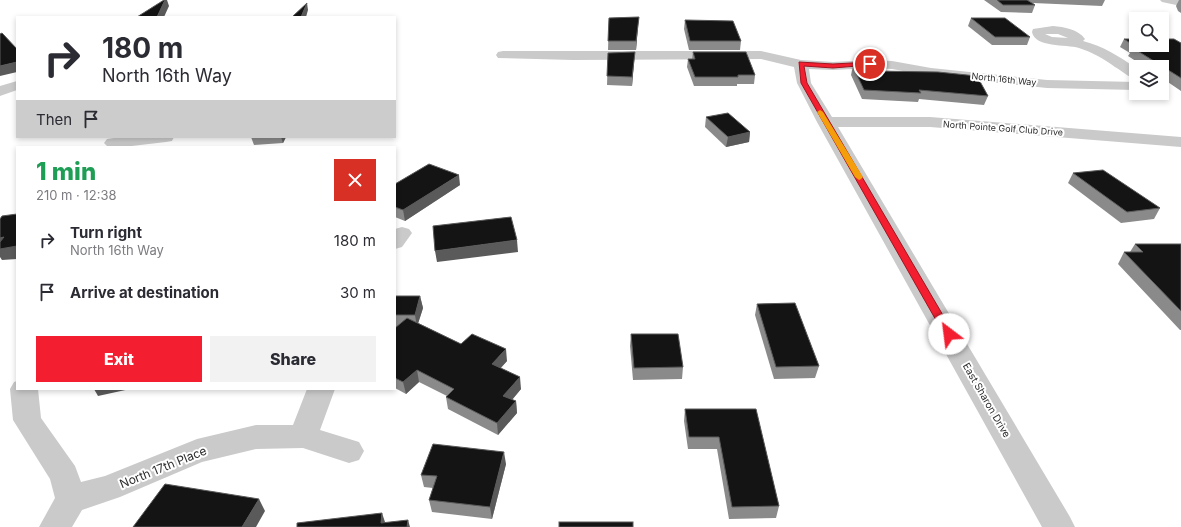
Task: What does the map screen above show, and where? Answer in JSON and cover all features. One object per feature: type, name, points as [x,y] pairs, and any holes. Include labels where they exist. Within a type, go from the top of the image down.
[{"type":"street","points":[[1166,0],[1181,3]]},
{"type":"street","points":[[1074,42],[1102,52],[1129,70]]},
{"type":"street","name":"North 16th Way","points":[[503,55],[761,55],[801,64],[833,66],[870,64],[1047,84],[1129,86]]},
{"type":"street","name":"East Sharon Drive","points":[[801,64],[804,83],[825,122],[860,179],[1060,527]]},
{"type":"street","points":[[0,91],[16,85]]},
{"type":"street","name":"North Pointe Golf Club Drive","points":[[825,122],[930,122],[1181,142]]},
{"type":"street","points":[[112,142],[155,138]]},
{"type":"street","points":[[24,390],[27,420],[64,475],[71,499],[55,527]]},
{"type":"street","points":[[303,436],[321,390]]},
{"type":"street","name":"North 17th Place","points":[[71,499],[109,488],[197,450],[256,437],[303,436],[349,451]]},
{"type":"building","points":[[164,0],[165,0],[157,16],[139,16]]},
{"type":"building","points":[[997,0],[1027,0],[1035,5],[1003,5]]},
{"type":"building","points":[[307,3],[301,16],[293,16]]},
{"type":"building","points":[[639,17],[636,41],[608,41],[609,18]]},
{"type":"building","points":[[971,18],[1005,18],[1030,37],[995,37]]},
{"type":"building","points":[[685,20],[733,21],[741,41],[690,41]]},
{"type":"building","points":[[2,33],[16,48],[16,62],[0,66],[0,34]]},
{"type":"building","points":[[1169,39],[1174,39],[1181,43],[1181,78],[1169,70],[1169,60],[1152,60],[1139,52],[1169,52]]},
{"type":"building","points":[[635,52],[632,77],[607,76],[608,53]]},
{"type":"building","points":[[693,52],[746,52],[755,75],[738,75],[738,77],[695,77],[688,59],[695,59]]},
{"type":"building","points":[[853,66],[873,67],[875,71],[938,72],[977,76],[988,96],[919,90],[921,93],[864,90]]},
{"type":"building","points":[[728,113],[750,132],[728,137],[706,117]]},
{"type":"building","points":[[429,164],[459,175],[403,210],[396,207],[396,183]]},
{"type":"building","points":[[1103,170],[1160,208],[1127,212],[1073,173]]},
{"type":"building","points":[[16,214],[16,246],[0,249],[0,242],[4,237],[0,238],[0,219],[2,216]]},
{"type":"building","points":[[511,217],[517,240],[435,251],[433,226]]},
{"type":"building","points":[[1135,244],[1181,244],[1181,311],[1124,252],[1143,252]]},
{"type":"building","points":[[396,296],[420,296],[415,315],[396,315]]},
{"type":"building","points":[[795,303],[819,366],[776,367],[757,304]]},
{"type":"building","points":[[407,318],[461,344],[472,334],[506,349],[492,364],[520,377],[503,396],[516,401],[497,423],[446,397],[454,389],[417,370],[403,382],[396,378],[396,327]]},
{"type":"building","points":[[631,334],[678,334],[683,367],[634,368]]},
{"type":"building","points":[[685,409],[756,409],[779,506],[732,507],[719,437],[689,437]]},
{"type":"building","points":[[433,444],[504,452],[490,507],[429,500],[437,476],[421,475]]},
{"type":"building","points":[[165,484],[259,499],[242,527],[133,527]]},
{"type":"building","points":[[382,513],[381,523],[408,520],[407,527],[297,527],[297,523]]},
{"type":"building","points":[[559,522],[633,522],[633,527],[559,527]]},
{"type":"slow traffic","points":[[820,112],[859,177]]},
{"type":"route","points":[[870,64],[833,66],[801,64],[804,83],[825,122],[949,334]]}]
